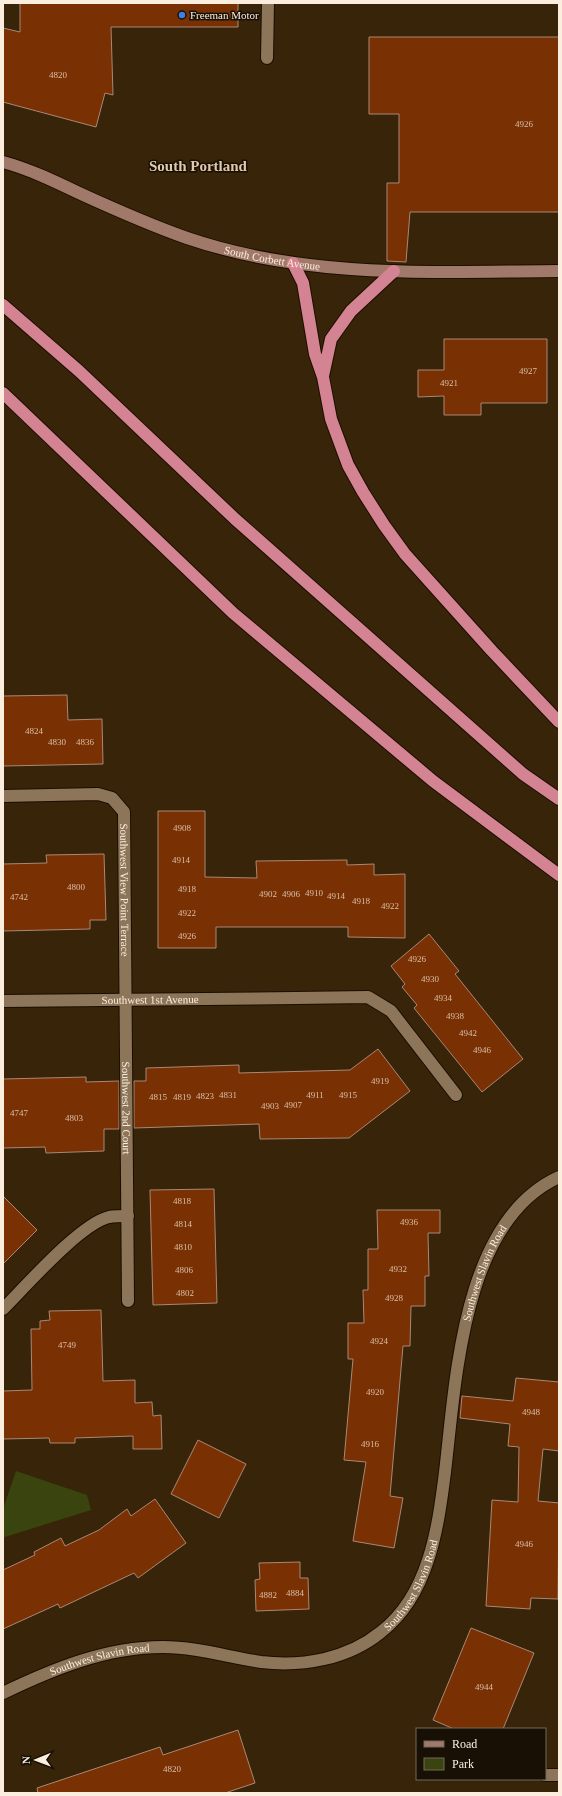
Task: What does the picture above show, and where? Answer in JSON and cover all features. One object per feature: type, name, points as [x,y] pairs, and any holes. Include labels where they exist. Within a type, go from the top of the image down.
[{"type":"highway","points":[[293,263],[303,283],[315,354],[323,377],[331,419],[348,465],[384,525],[405,554],[482,640],[559,722]]},
{"type":"highway","points":[[323,377],[331,339],[351,311],[394,271]]},
{"type":"highway","points":[[3,305],[79,371],[235,519],[523,774],[559,799]]},
{"type":"highway","points":[[3,393],[233,612],[433,781],[559,875]]},
{"type":"street","points":[[267,58],[268,3]]},
{"type":"street","name":"South Corbett Avenue","points":[[3,162],[44,177],[119,211],[188,238],[250,255],[293,263],[394,271],[559,271]]},
{"type":"street","name":"Southwest View Point Terrace","points":[[3,796],[98,794],[112,798],[124,812],[125,1000]]},
{"type":"street","name":"Southwest 1st Avenue","points":[[3,1001],[368,997],[391,1011],[456,1095]]},
{"type":"street","name":"Southwest 2nd Court","points":[[125,1000],[128,1301]]},
{"type":"street","name":"Southwest Slavin Road","points":[[3,1693],[82,1660],[110,1653],[146,1648],[184,1648],[262,1662],[313,1662],[343,1654],[356,1648],[380,1634],[390,1625],[413,1592],[426,1566],[433,1541],[443,1488],[459,1364],[469,1314],[482,1267],[494,1241],[507,1219],[529,1195],[559,1177]]},
{"type":"street","points":[[3,1309],[75,1238],[94,1224],[109,1217],[128,1216]]},
{"type":"street","points":[[546,1775],[559,1775]]},
{"type":"green space","points":[[16,1471],[87,1495],[91,1510],[5,1537],[3,1536],[3,1509]]},
{"type":"building","points":[[20,3],[238,3],[238,27],[111,27],[113,95],[105,93],[96,127],[3,102],[3,28],[20,32]]},
{"type":"building","points":[[369,37],[559,37],[559,212],[410,212],[406,262],[387,261],[387,183],[399,183],[399,114],[369,114]]},
{"type":"building","points":[[444,339],[547,339],[547,403],[481,403],[481,415],[444,415],[444,396],[418,397],[418,370],[444,370]]},
{"type":"building","points":[[67,695],[68,720],[102,719],[103,764],[3,766],[3,696]]},
{"type":"building","points":[[158,811],[205,811],[205,877],[257,878],[256,861],[347,860],[347,865],[374,864],[374,875],[405,874],[405,938],[348,937],[348,927],[216,927],[216,948],[158,948]]},
{"type":"building","points":[[104,854],[106,920],[90,920],[90,929],[3,931],[3,864],[47,863],[46,855]]},
{"type":"building","points":[[429,934],[459,971],[455,974],[523,1059],[482,1092],[414,1008],[417,1005],[402,987],[405,984],[391,966]]},
{"type":"building","points":[[378,1049],[410,1091],[349,1138],[260,1139],[259,1124],[134,1128],[134,1081],[146,1081],[146,1068],[239,1065],[239,1073],[350,1070]]},
{"type":"building","points":[[86,1077],[86,1082],[119,1081],[119,1129],[104,1129],[104,1151],[46,1153],[45,1147],[3,1148],[3,1079]]},
{"type":"building","points":[[214,1189],[217,1303],[153,1305],[150,1190]]},
{"type":"building","points":[[3,1196],[37,1230],[3,1264]]},
{"type":"building","points":[[377,1210],[440,1210],[440,1233],[428,1233],[429,1276],[425,1276],[425,1306],[411,1306],[410,1346],[403,1346],[390,1496],[403,1498],[394,1548],[353,1541],[366,1462],[344,1460],[353,1359],[348,1359],[348,1323],[364,1323],[363,1290],[368,1290],[368,1249],[378,1249]]},
{"type":"building","points":[[101,1310],[103,1381],[135,1380],[135,1403],[152,1402],[153,1416],[161,1415],[162,1449],[133,1449],[133,1436],[75,1438],[75,1443],[50,1443],[49,1438],[3,1439],[3,1391],[32,1390],[31,1329],[40,1329],[40,1321],[50,1320],[49,1311]]},
{"type":"building","points":[[516,1378],[559,1382],[559,1451],[543,1449],[538,1501],[559,1503],[558,1599],[531,1598],[530,1609],[486,1606],[492,1500],[518,1502],[519,1447],[508,1446],[510,1424],[460,1418],[462,1396],[513,1401]]},
{"type":"building","points":[[198,1440],[246,1464],[219,1518],[171,1494]]},
{"type":"building","points":[[155,1499],[186,1543],[138,1578],[134,1573],[60,1608],[58,1604],[3,1629],[3,1570],[35,1555],[34,1552],[61,1538],[65,1546],[99,1530],[127,1509],[131,1516]]},
{"type":"building","points":[[300,1562],[300,1578],[308,1578],[309,1609],[256,1611],[255,1580],[260,1579],[259,1563]]},
{"type":"building","points":[[471,1628],[534,1653],[503,1728],[452,1728],[433,1720]]},
{"type":"building","points":[[238,1730],[255,1783],[225,1793],[38,1793],[37,1788],[160,1747],[163,1755]]},
{"type":"place","name":"Freeman Motor","points":[[182,15]]},
{"type":"district","name":"South Portland","points":[[198,166]]}]
